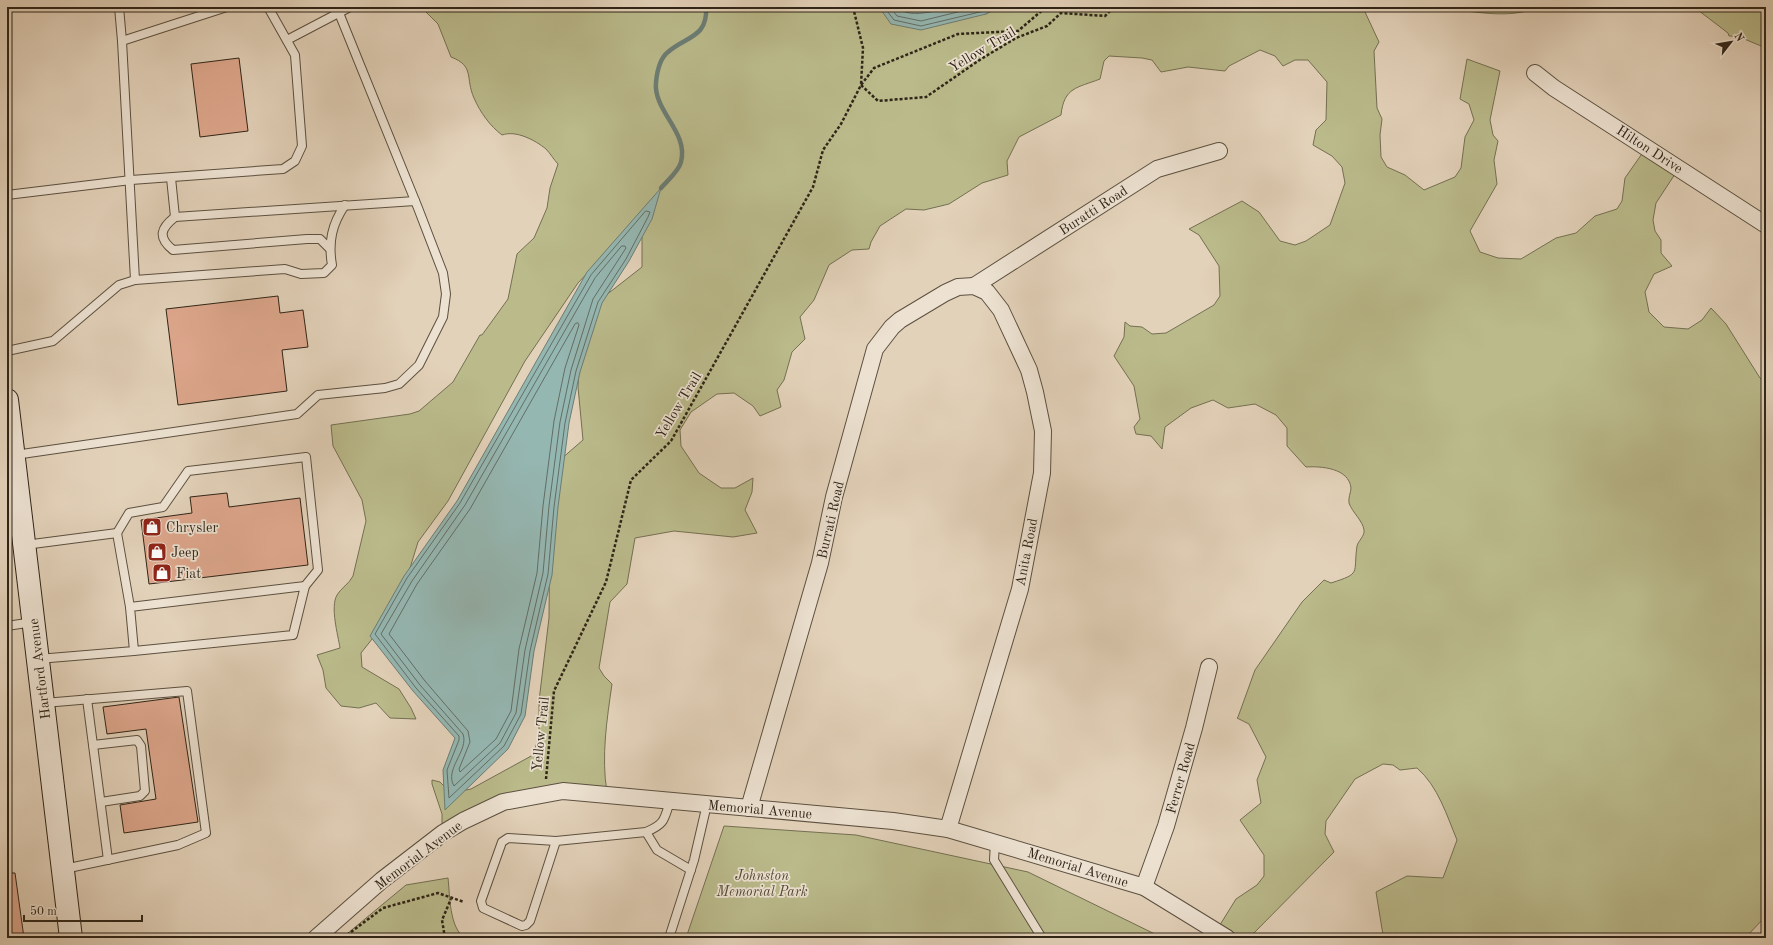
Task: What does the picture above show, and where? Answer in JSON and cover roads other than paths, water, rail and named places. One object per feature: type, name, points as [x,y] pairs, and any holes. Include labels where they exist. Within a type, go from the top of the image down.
[{"type":"main road","name":"Hartford Avenue","points":[[8,412],[71,938]]},
{"type":"street","name":"Hilton Drive","points":[[1535,73],[1554,88],[1766,225]]},
{"type":"street","name":"Buratti Road","points":[[974,286],[1157,169],[1219,151]]},
{"type":"street","name":"Burrati Road","points":[[749,808],[820,564],[834,497],[875,349],[892,327],[900,320],[945,293],[958,287],[974,286]]},
{"type":"street","name":"Anita Road","points":[[948,829],[1020,589],[1042,473],[1042,431],[1035,392],[1029,370],[1001,310],[987,292],[974,286]]},
{"type":"street","name":"Ferrer Road","points":[[1144,887],[1166,826],[1194,728],[1209,666]]},
{"type":"street","name":"Memorial Avenue","points":[[316,938],[382,880],[443,833],[462,821],[503,802],[545,793],[580,791],[670,801],[893,821],[948,829],[1144,887],[1227,938]]},
{"type":"lane","points":[[119,7],[131,180],[136,280]]},
{"type":"lane","points":[[122,41],[227,7]]},
{"type":"lane","points":[[7,194],[131,180],[283,169],[295,161],[302,146],[295,55],[268,7]]},
{"type":"lane","points":[[287,40],[350,7]]},
{"type":"lane","points":[[13,455],[297,414],[318,395],[385,388],[399,384],[419,364],[443,317],[446,294],[443,273],[339,13]]},
{"type":"lane","points":[[170,178],[175,217]]},
{"type":"lane","points":[[329,248],[320,239],[307,239],[173,250],[164,243],[162,234],[164,225],[175,217],[415,201]]},
{"type":"lane","points":[[7,351],[53,341],[119,285],[136,280],[285,269],[301,274],[324,273],[332,265],[329,248],[337,218],[345,205]]},
{"type":"lane","points":[[38,659],[134,651],[294,635],[305,586],[318,570],[306,457],[188,471],[163,507],[129,513],[117,533],[130,607],[134,651]]},
{"type":"lane","points":[[24,546],[117,533]]},
{"type":"lane","points":[[130,607],[305,586]]},
{"type":"lane","points":[[7,626],[33,622]]},
{"type":"lane","points":[[43,703],[187,691],[206,833],[178,845],[63,870]]},
{"type":"lane","points":[[87,699],[108,860]]},
{"type":"lane","points":[[93,745],[137,740],[141,746],[145,791],[140,796],[101,802]]},
{"type":"lane","points":[[556,841],[530,922],[522,926],[484,908],[481,901],[502,842],[508,838],[556,841],[646,832],[658,827],[663,821],[670,801]]},
{"type":"lane","points":[[669,938],[691,870],[707,804]]},
{"type":"lane","points":[[646,832],[657,850],[691,870]]},
{"type":"lane","points":[[994,842],[994,860],[1042,938]]},
{"type":"water","points":[[879,7],[999,7],[986,14],[921,30],[891,24]]},
{"type":"water","points":[[661,188],[652,219],[629,261],[602,303],[580,372],[569,423],[558,507],[552,575],[534,651],[525,716],[508,749],[445,810],[443,770],[455,738],[413,691],[370,636],[404,576],[457,501],[587,272]]},
{"type":"waterway","points":[[661,188],[678,169],[681,162],[682,151],[676,131],[660,103],[657,93],[656,82],[658,70],[662,58],[668,52],[700,31],[706,17],[706,7]]},
{"type":"place","name":"Chrysler","points":[[152,527]]},
{"type":"place","name":"Jeep","points":[[157,552]]},
{"type":"place","name":"Fiat","points":[[162,573]]},
{"type":"park label","name":"Johnston Memorial Park","points":[[762,884]]}]
